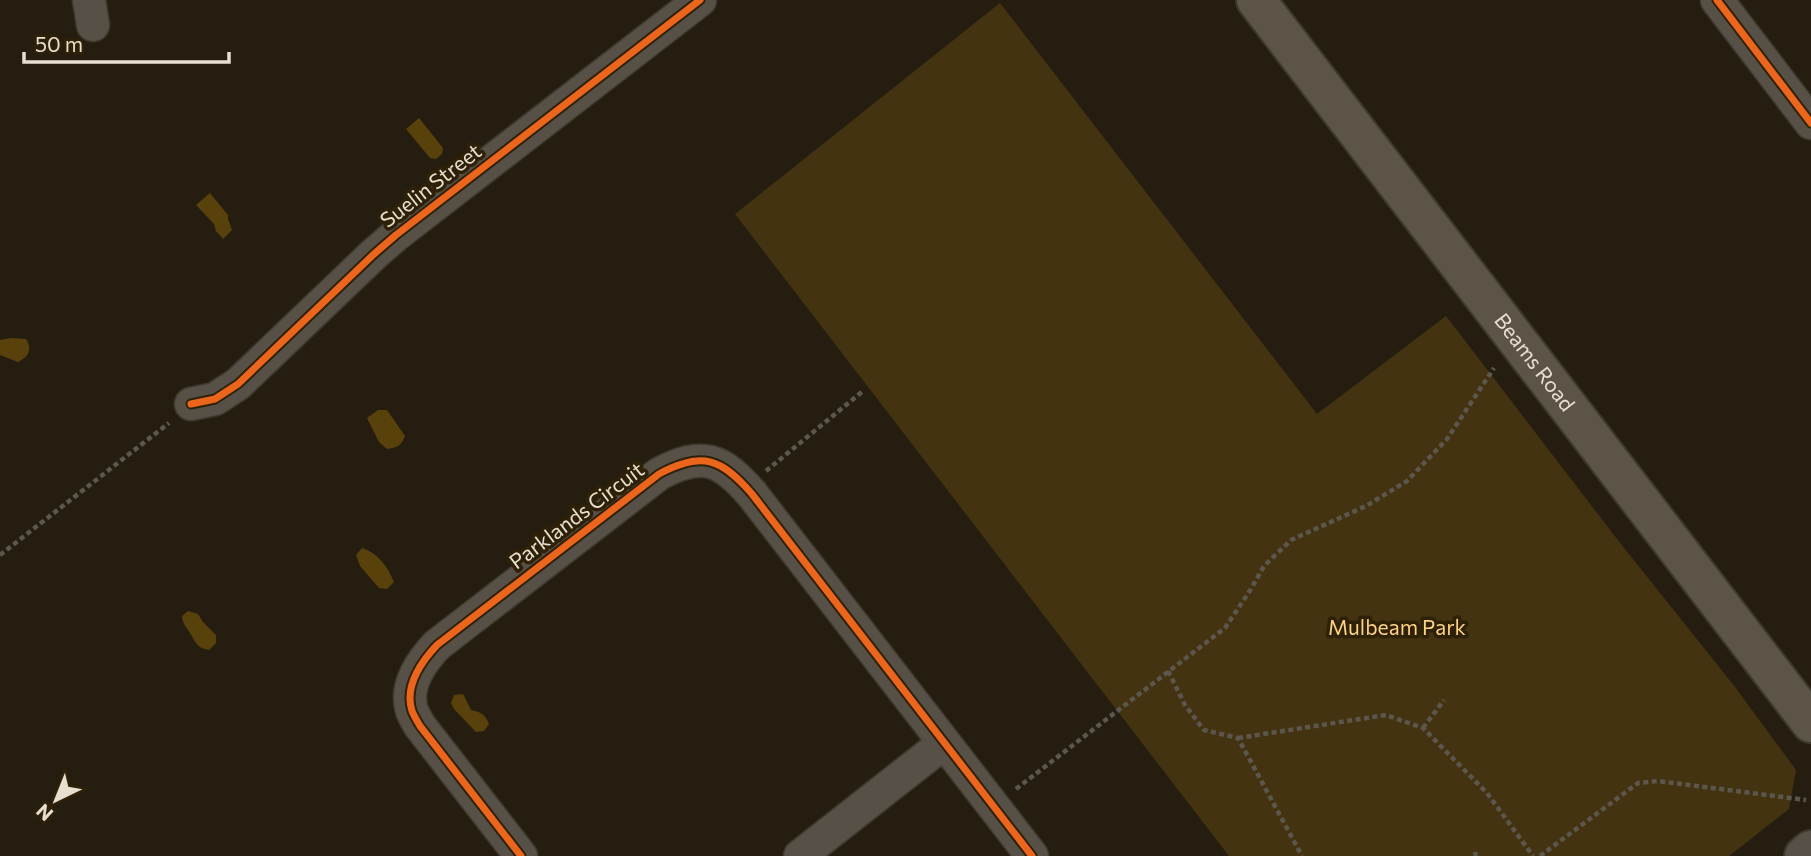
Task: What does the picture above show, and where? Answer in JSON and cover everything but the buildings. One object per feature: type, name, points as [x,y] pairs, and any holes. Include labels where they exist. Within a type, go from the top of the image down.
[{"type":"main road","name":"Beams Road","points":[[1256,0],[1811,723]]},
{"type":"street","name":"Suelin Street","points":[[191,404],[215,399],[238,384],[396,235],[700,0]]},
{"type":"street","points":[[1717,0],[1811,123]]},
{"type":"street","name":"Parklands Circuit","points":[[521,856],[412,712],[410,700],[416,671],[437,645],[659,474],[676,465],[701,460],[728,469],[747,487],[1032,856]]},
{"type":"street","points":[[800,856],[944,743]]},
{"type":"street","points":[[1804,856],[1811,850]]},
{"type":"path","points":[[994,807],[1225,628],[1264,566],[1291,540],[1366,506],[1407,481],[1447,439],[1494,368]]},
{"type":"path","points":[[747,487],[863,391]]},
{"type":"path","points":[[0,555],[191,404]]},
{"type":"path","points":[[1168,671],[1185,705],[1205,730],[1238,738],[1386,715],[1423,729],[1487,793],[1533,856]]},
{"type":"path","points":[[1423,729],[1444,700]]},
{"type":"path","points":[[1238,738],[1302,856]]},
{"type":"path","points":[[1540,856],[1639,783],[1658,781],[1806,800]]},
{"type":"green space","name":"Mulbeam Park","points":[[1000,3],[1317,414],[1446,316],[1617,539],[1735,687],[1796,770],[1789,809],[1729,856],[1229,856],[735,214]]},
{"type":"shaded area","points":[[419,118],[443,148],[442,154],[436,159],[430,158],[406,129]]},
{"type":"shaded area","points":[[210,193],[228,215],[232,230],[223,239],[214,224],[196,205]]},
{"type":"shaded area","points":[[26,339],[28,343],[28,353],[18,362],[0,355],[0,340]]},
{"type":"shaded area","points":[[378,410],[387,410],[405,436],[396,447],[387,449],[379,442],[367,418]]},
{"type":"shaded area","points":[[362,548],[378,557],[389,571],[394,582],[387,589],[379,588],[360,566],[356,555]]},
{"type":"shaded area","points":[[188,611],[198,614],[216,635],[216,643],[209,650],[197,644],[184,623],[182,616]]},
{"type":"shaded area","points":[[463,694],[471,710],[482,714],[489,724],[484,731],[476,732],[454,709],[451,703],[454,695]]},
{"type":"cycle path","points":[[191,404],[215,399],[238,384],[396,235],[700,0]]},
{"type":"cycle path","points":[[1717,0],[1811,123]]},
{"type":"cycle path","points":[[521,856],[418,722],[410,702],[416,675],[437,645],[659,474],[687,462],[699,461],[710,462],[730,472],[752,494],[1032,856]]}]
